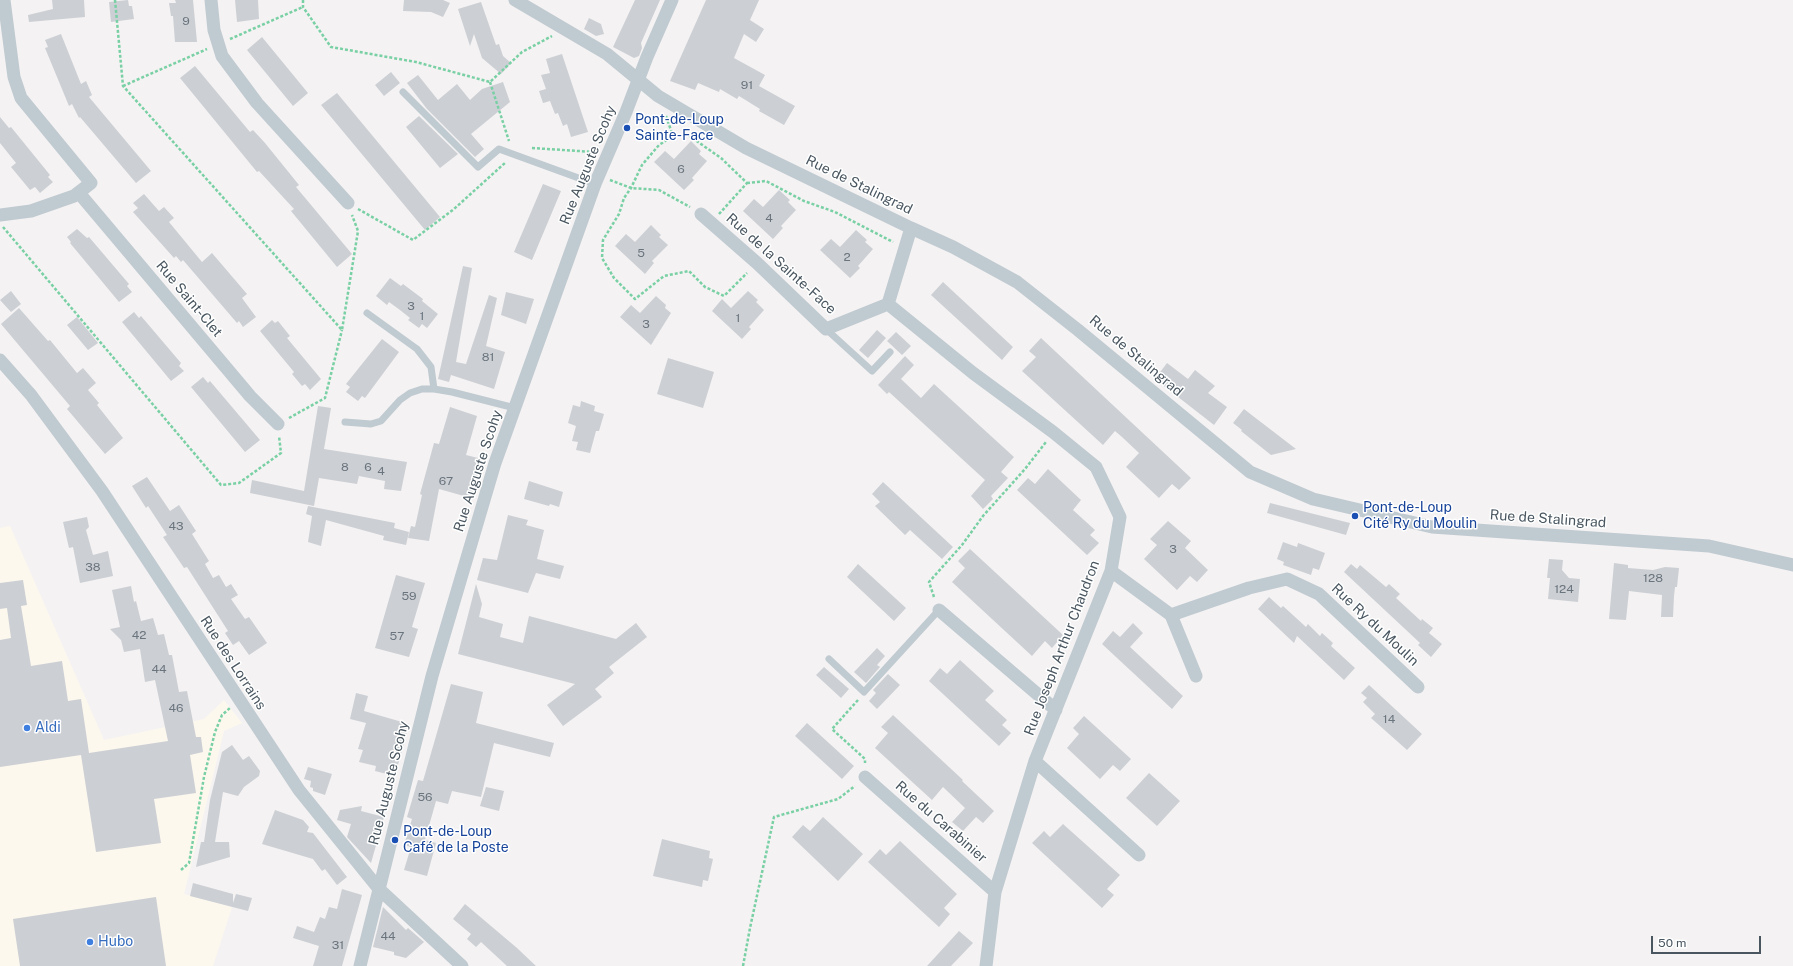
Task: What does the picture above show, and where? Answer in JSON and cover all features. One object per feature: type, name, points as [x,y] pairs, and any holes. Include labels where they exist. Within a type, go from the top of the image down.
[{"type":"street","points":[[0,215],[31,211],[74,196],[91,183],[21,98],[14,77],[4,0]]},
{"type":"street","points":[[211,0],[214,30],[222,56],[257,103],[348,203]]},
{"type":"street","name":"Rue de Stalingrad","points":[[515,0],[608,54],[658,96],[746,148],[953,247],[1017,282],[1078,330],[1250,472],[1313,499],[1432,527],[1709,546],[1793,565]]},
{"type":"street","name":"Rue Auguste Scohy","points":[[360,966],[432,676],[495,463],[597,180],[672,0]]},
{"type":"street","name":"Rue Saint-Clet","points":[[79,193],[250,396],[278,424]]},
{"type":"street","name":"Rue de la Sainte-Face","points":[[701,214],[715,219],[757,263],[826,328],[888,304]]},
{"type":"street","points":[[888,304],[911,228]]},
{"type":"street","name":"Rue Joseph Arthur Chaudron","points":[[888,304],[973,373],[1053,432],[1096,467],[1120,517],[1111,571],[1035,761],[995,892],[990,963]]},
{"type":"street","name":"Rue des Lorrains","points":[[0,360],[30,395],[102,491],[299,790],[379,889],[462,966]]},
{"type":"street","points":[[1111,571],[1171,615],[1196,676]]},
{"type":"street","name":"Rue Ry du Moulin","points":[[1171,615],[1249,588],[1287,579],[1319,594],[1418,687]]},
{"type":"street","points":[[939,610],[1056,710]]},
{"type":"street","points":[[1035,761],[1139,855]]},
{"type":"street","name":"Rue du Carabinier","points":[[865,777],[995,892]]},
{"type":"lane","points":[[403,92],[478,168],[499,149],[597,180]]},
{"type":"lane","points":[[367,313],[417,349],[431,367],[434,389]]},
{"type":"lane","points":[[826,328],[872,371],[890,352]]},
{"type":"lane","points":[[345,422],[371,424],[381,421],[400,400],[410,393],[422,389],[434,389],[515,408]]},
{"type":"lane","points":[[829,659],[864,692],[939,610]]},
{"type":"path","points":[[115,0],[123,86],[342,330]]},
{"type":"path","points":[[303,0],[303,7],[331,47],[416,62],[490,82]]},
{"type":"path","points":[[490,82],[522,52],[564,29]]},
{"type":"path","points":[[490,82],[511,147]]},
{"type":"path","points":[[747,183],[721,158],[688,135],[673,136],[659,145],[642,165],[631,188],[624,198],[619,214],[603,240],[602,258],[614,278],[635,299],[664,276],[689,271],[705,287],[724,296],[757,263]]},
{"type":"path","points":[[527,148],[610,151]]},
{"type":"path","points":[[348,203],[413,240],[454,209],[515,154]]},
{"type":"path","points":[[597,180],[631,188],[658,190],[677,199],[701,214]]},
{"type":"path","points":[[715,219],[747,183],[766,181],[804,201],[835,212],[905,247]]},
{"type":"path","points":[[0,223],[221,485],[239,483],[281,452],[278,424],[325,398],[342,330],[358,231],[348,203]]},
{"type":"path","points":[[715,219],[724,220]]},
{"type":"path","points":[[939,610],[929,582],[1024,469],[1053,432]]},
{"type":"path","points":[[743,966],[774,818],[838,799],[865,777],[865,759],[832,729],[864,692]]},
{"type":"path","points":[[181,870],[189,863],[204,777],[215,732],[222,715],[240,702]]},
{"type":"shaded area","points":[[10,526],[104,740],[204,719],[224,700],[242,723],[224,731],[184,894],[232,907],[213,966],[0,966],[0,528]]},
{"type":"building","points":[[52,0],[84,0],[85,17],[29,22],[28,15],[53,9]]},
{"type":"building","points":[[128,0],[129,6],[132,6],[134,19],[111,22],[109,2]]},
{"type":"building","points":[[175,0],[193,0],[197,42],[175,42],[173,16],[171,16],[169,3],[176,3]]},
{"type":"building","points":[[235,0],[258,0],[259,19],[237,22]]},
{"type":"building","points":[[404,0],[443,0],[450,3],[443,17],[431,12],[403,11]]},
{"type":"building","points":[[635,0],[660,0],[641,43],[642,48],[639,56],[634,58],[613,47]]},
{"type":"building","points":[[706,0],[759,0],[750,20],[764,29],[756,42],[744,34],[734,58],[765,75],[759,86],[795,106],[784,125],[759,111],[760,109],[739,96],[737,99],[720,89],[719,92],[698,83],[695,90],[670,81]]},
{"type":"building","points":[[481,2],[496,45],[499,44],[503,56],[511,63],[501,74],[482,58],[474,34],[470,46],[458,9]]},
{"type":"building","points":[[589,18],[601,24],[604,34],[596,36],[584,29]]},
{"type":"building","points":[[61,34],[81,84],[86,81],[92,95],[89,97],[151,171],[136,183],[80,117],[79,118],[72,104],[69,106],[45,48],[48,47],[45,40]]},
{"type":"building","points":[[262,37],[308,93],[293,106],[247,50]]},
{"type":"building","points":[[562,54],[588,132],[571,137],[567,124],[563,126],[558,113],[555,114],[550,101],[543,103],[539,91],[546,89],[541,75],[550,73],[546,59]]},
{"type":"building","points":[[195,66],[250,132],[253,130],[265,143],[299,185],[296,187],[352,254],[337,267],[291,211],[294,209],[259,171],[257,172],[180,78]]},
{"type":"building","points":[[391,72],[400,83],[384,96],[375,85]]},
{"type":"building","points":[[418,75],[438,100],[457,84],[470,100],[482,89],[503,82],[510,102],[471,134],[484,149],[475,157],[427,109],[407,83]]},
{"type":"building","points":[[337,93],[440,217],[425,230],[321,105]]},
{"type":"building","points":[[419,116],[458,154],[440,168],[406,127]]},
{"type":"building","points":[[0,117],[9,128],[11,127],[50,175],[48,177],[53,182],[40,193],[35,187],[30,190],[11,167],[16,163],[0,143]]},
{"type":"building","points":[[691,141],[701,151],[699,154],[707,161],[692,178],[694,180],[684,190],[654,162],[665,151],[674,159]]},
{"type":"building","points":[[543,184],[561,191],[532,260],[514,252]]},
{"type":"building","points":[[779,190],[790,200],[788,202],[796,210],[781,226],[783,228],[773,239],[743,211],[754,199],[763,207]]},
{"type":"building","points":[[144,194],[159,211],[164,207],[174,218],[169,222],[202,262],[212,253],[247,294],[242,298],[256,317],[243,327],[239,321],[237,323],[183,260],[181,262],[176,256],[174,258],[133,212],[138,208],[133,203]]},
{"type":"building","points":[[651,225],[661,235],[659,237],[668,245],[652,261],[654,263],[645,274],[615,246],[626,234],[635,242]]},
{"type":"building","points":[[77,229],[87,238],[89,237],[129,284],[127,286],[132,292],[119,302],[70,243],[71,242],[67,237]]},
{"type":"building","points":[[856,230],[867,240],[865,242],[873,249],[858,266],[860,268],[850,278],[820,250],[831,239],[840,247]]},
{"type":"building","points":[[463,266],[472,268],[456,362],[466,364],[489,295],[497,298],[486,346],[505,352],[494,389],[451,375],[449,382],[438,379]]},
{"type":"building","points":[[390,278],[401,286],[403,284],[423,299],[422,301],[438,314],[427,328],[422,324],[419,328],[408,320],[410,318],[400,310],[389,302],[387,305],[376,296]]},
{"type":"building","points":[[943,282],[1013,347],[1002,360],[931,295]]},
{"type":"building","points":[[11,291],[21,304],[11,312],[0,300]]},
{"type":"building","points":[[748,291],[758,300],[756,302],[764,310],[749,327],[751,329],[742,339],[712,311],[722,299],[731,308]]},
{"type":"building","points":[[506,292],[534,299],[526,324],[501,315]]},
{"type":"building","points":[[656,296],[666,305],[665,308],[671,313],[651,345],[620,317],[631,305],[640,313]]},
{"type":"building","points":[[19,308],[48,341],[50,340],[77,373],[83,368],[96,383],[88,390],[99,403],[97,405],[123,438],[105,454],[67,409],[70,406],[1,324]]},
{"type":"building","points":[[134,312],[139,318],[141,316],[181,363],[179,366],[184,371],[171,381],[122,322]]},
{"type":"building","points":[[77,317],[98,343],[88,350],[67,325]]},
{"type":"building","points":[[272,320],[275,323],[278,321],[290,336],[287,338],[321,379],[310,390],[305,384],[302,386],[292,374],[294,372],[260,331]]},
{"type":"building","points":[[877,330],[886,338],[868,358],[859,350]]},
{"type":"building","points":[[896,332],[911,346],[902,355],[887,341]]},
{"type":"building","points":[[1041,338],[1191,478],[1179,490],[1172,484],[1159,498],[1126,467],[1139,453],[1122,437],[1115,431],[1103,445],[1022,371],[1036,357],[1029,351]]},
{"type":"building","points":[[382,339],[399,352],[365,398],[362,396],[358,401],[346,392],[350,387],[346,384]]},
{"type":"building","points":[[905,356],[914,365],[901,379],[921,398],[934,384],[1014,457],[1001,472],[1008,478],[991,496],[993,499],[983,509],[971,496],[985,480],[889,392],[887,394],[878,385]]},
{"type":"building","points":[[668,358],[714,372],[703,408],[657,394]]},
{"type":"building","points":[[1167,363],[1188,379],[1195,370],[1215,386],[1208,393],[1227,407],[1214,425],[1155,379]]},
{"type":"building","points":[[203,377],[208,383],[210,381],[260,440],[245,452],[191,387]]},
{"type":"building","points":[[581,401],[595,406],[594,411],[604,414],[599,431],[596,431],[590,453],[576,450],[578,442],[572,441],[576,426],[568,423],[573,405],[580,407]]},
{"type":"building","points":[[318,406],[331,408],[324,449],[407,462],[401,491],[384,489],[385,481],[359,476],[357,484],[319,478],[314,506],[250,493],[252,480],[304,491]]},
{"type":"building","points":[[450,407],[477,416],[466,455],[482,459],[471,498],[439,489],[429,541],[408,538],[411,526],[415,527],[422,495],[420,494],[434,443],[439,444]]},
{"type":"building","points":[[1244,409],[1296,449],[1271,455],[1233,423]]},
{"type":"building","points":[[1048,469],[1081,500],[1073,510],[1095,530],[1090,535],[1099,543],[1087,555],[1017,490],[1028,478],[1035,484]]},
{"type":"building","points":[[147,477],[170,511],[179,505],[196,531],[192,534],[209,561],[205,564],[213,578],[219,575],[226,587],[231,584],[238,595],[231,599],[245,619],[249,617],[267,643],[249,655],[239,641],[233,645],[225,633],[228,631],[187,567],[184,568],[163,537],[167,535],[148,506],[146,508],[132,486]]},
{"type":"building","points":[[529,481],[563,492],[559,507],[550,504],[549,506],[524,499]]},
{"type":"building","points":[[883,482],[953,547],[942,559],[910,530],[905,535],[875,506],[880,502],[872,494]]},
{"type":"building","points":[[1270,503],[1350,523],[1346,535],[1267,513]]},
{"type":"building","points":[[308,506],[395,523],[394,528],[409,532],[406,545],[383,540],[384,536],[326,520],[321,546],[308,542],[312,516],[306,514]]},
{"type":"building","points":[[508,515],[528,520],[526,525],[544,530],[537,559],[564,566],[560,579],[536,573],[528,593],[477,580],[483,558],[497,560]]},
{"type":"building","points":[[87,517],[89,527],[86,530],[93,555],[108,551],[113,576],[80,583],[73,547],[69,548],[63,522]]},
{"type":"building","points":[[1168,521],[1191,541],[1185,548],[1208,570],[1197,582],[1190,576],[1177,590],[1144,559],[1157,545],[1150,539]]},
{"type":"building","points":[[1283,542],[1297,547],[1298,543],[1325,553],[1319,570],[1313,568],[1311,575],[1283,565],[1284,562],[1277,559]]},
{"type":"building","points":[[970,549],[1063,635],[1052,648],[1045,641],[1032,656],[952,582],[965,568],[958,561]]},
{"type":"building","points":[[1549,559],[1563,560],[1562,570],[1569,578],[1580,579],[1578,602],[1548,599],[1550,578],[1547,578]]},
{"type":"building","points":[[1614,563],[1628,565],[1628,568],[1653,570],[1665,567],[1679,568],[1677,587],[1675,587],[1673,617],[1661,617],[1662,595],[1629,591],[1626,620],[1609,619]]},
{"type":"building","points":[[858,564],[906,608],[894,621],[847,577]]},
{"type":"building","points":[[1351,564],[1357,569],[1360,565],[1386,587],[1389,584],[1400,594],[1396,598],[1421,621],[1422,619],[1433,628],[1429,633],[1442,644],[1431,657],[1418,645],[1420,643],[1344,572]]},
{"type":"building","points":[[396,575],[425,583],[412,627],[418,629],[409,657],[375,648]]},
{"type":"building","points":[[23,580],[27,605],[21,606],[31,666],[62,661],[68,701],[81,699],[89,753],[168,741],[155,680],[145,682],[140,649],[124,652],[121,640],[110,629],[120,627],[112,590],[131,586],[134,602],[136,601],[141,621],[153,618],[158,635],[164,634],[169,655],[172,655],[179,692],[187,691],[196,737],[201,737],[203,752],[190,755],[196,793],[154,799],[161,843],[96,852],[81,755],[0,767],[0,640],[11,638],[7,608],[0,609],[0,583]]},
{"type":"building","points":[[476,584],[482,604],[479,617],[503,624],[500,637],[523,643],[529,616],[616,639],[636,623],[647,637],[609,667],[614,673],[595,689],[602,697],[563,726],[547,705],[575,684],[458,654]]},
{"type":"building","points":[[1269,597],[1281,608],[1283,606],[1306,627],[1308,624],[1320,636],[1322,633],[1333,643],[1331,646],[1355,668],[1344,680],[1297,636],[1294,643],[1258,609]]},
{"type":"building","points":[[1133,623],[1143,633],[1130,647],[1183,696],[1172,709],[1102,644],[1113,631],[1120,637]]},
{"type":"building","points":[[877,648],[885,656],[877,665],[880,667],[866,683],[854,672]]},
{"type":"building","points":[[960,660],[994,691],[985,700],[1007,720],[1002,725],[1011,733],[999,746],[929,681],[940,668],[947,674]]},
{"type":"building","points":[[824,667],[849,689],[841,698],[816,675]]},
{"type":"building","points":[[888,674],[900,685],[877,709],[869,701],[876,693],[873,690]]},
{"type":"building","points":[[451,684],[483,692],[476,723],[554,743],[550,757],[494,743],[481,797],[452,791],[448,804],[436,801],[425,840],[436,843],[427,876],[404,870],[411,847],[404,845],[412,819],[407,817],[418,780],[423,781]]},
{"type":"building","points":[[1369,685],[1422,734],[1407,750],[1371,718],[1375,714],[1363,702],[1367,698],[1361,693]]},
{"type":"building","points":[[356,693],[368,696],[364,711],[409,724],[395,776],[375,771],[376,766],[359,762],[363,750],[358,749],[366,723],[350,719]]},
{"type":"building","points":[[893,715],[994,811],[983,823],[976,817],[963,831],[952,822],[965,808],[943,787],[932,800],[875,748],[888,733],[881,727]]},
{"type":"building","points":[[1084,716],[1131,759],[1120,771],[1113,765],[1100,779],[1067,748],[1079,734],[1073,728]]},
{"type":"building","points":[[807,723],[854,766],[842,779],[795,736]]},
{"type":"building","points":[[232,745],[243,760],[249,756],[260,771],[259,776],[244,787],[238,796],[223,792],[215,842],[229,842],[230,857],[196,867],[201,842],[204,842],[210,800],[222,752]]},
{"type":"building","points":[[308,767],[332,774],[325,795],[313,791],[313,788],[310,787],[311,781],[304,779]]},
{"type":"building","points":[[1149,773],[1180,801],[1157,826],[1126,798]]},
{"type":"building","points":[[486,787],[504,791],[499,811],[480,806]]},
{"type":"building","points":[[362,806],[361,811],[384,817],[371,863],[347,837],[351,824],[337,820],[340,810]]},
{"type":"building","points":[[275,810],[303,820],[309,827],[307,832],[313,833],[347,877],[337,885],[325,869],[322,871],[313,859],[262,844]]},
{"type":"building","points":[[823,817],[863,854],[838,881],[792,837],[803,825],[810,831]]},
{"type":"building","points":[[1063,824],[1120,875],[1107,889],[1114,895],[1102,908],[1032,843],[1044,831],[1050,837]]},
{"type":"building","points":[[662,839],[710,851],[709,858],[713,859],[708,881],[703,880],[702,887],[653,876]]},
{"type":"building","points":[[900,841],[957,894],[944,908],[950,914],[939,927],[868,862],[880,849],[886,855]]},
{"type":"building","points":[[193,883],[233,894],[233,903],[236,894],[252,898],[248,911],[190,896]]},
{"type":"building","points":[[342,889],[362,895],[342,966],[313,966],[319,946],[293,938],[297,926],[314,932],[320,917],[325,919],[329,907],[337,909]]},
{"type":"building","name":"Hubo","points":[[156,897],[166,966],[20,966],[13,919]]},
{"type":"building","points":[[465,904],[536,966],[507,966],[481,942],[476,947],[467,939],[471,934],[453,919]]},
{"type":"building","points":[[383,907],[406,930],[408,928],[424,942],[406,958],[394,955],[394,952],[373,947]]},
{"type":"building","points":[[959,931],[973,943],[951,966],[927,966]]},
{"type":"place","name":"Pont-de-Loup Sainte-Face","points":[[627,128]]},
{"type":"place","name":"Pont-de-Loup Cité Ry du Moulin","points":[[1355,516]]},
{"type":"place","name":"Aldi","points":[[27,728]]},
{"type":"place","name":"Pont-de-Loup Café de la Poste","points":[[395,840]]},
{"type":"place","name":"Hubo","points":[[90,942]]}]
